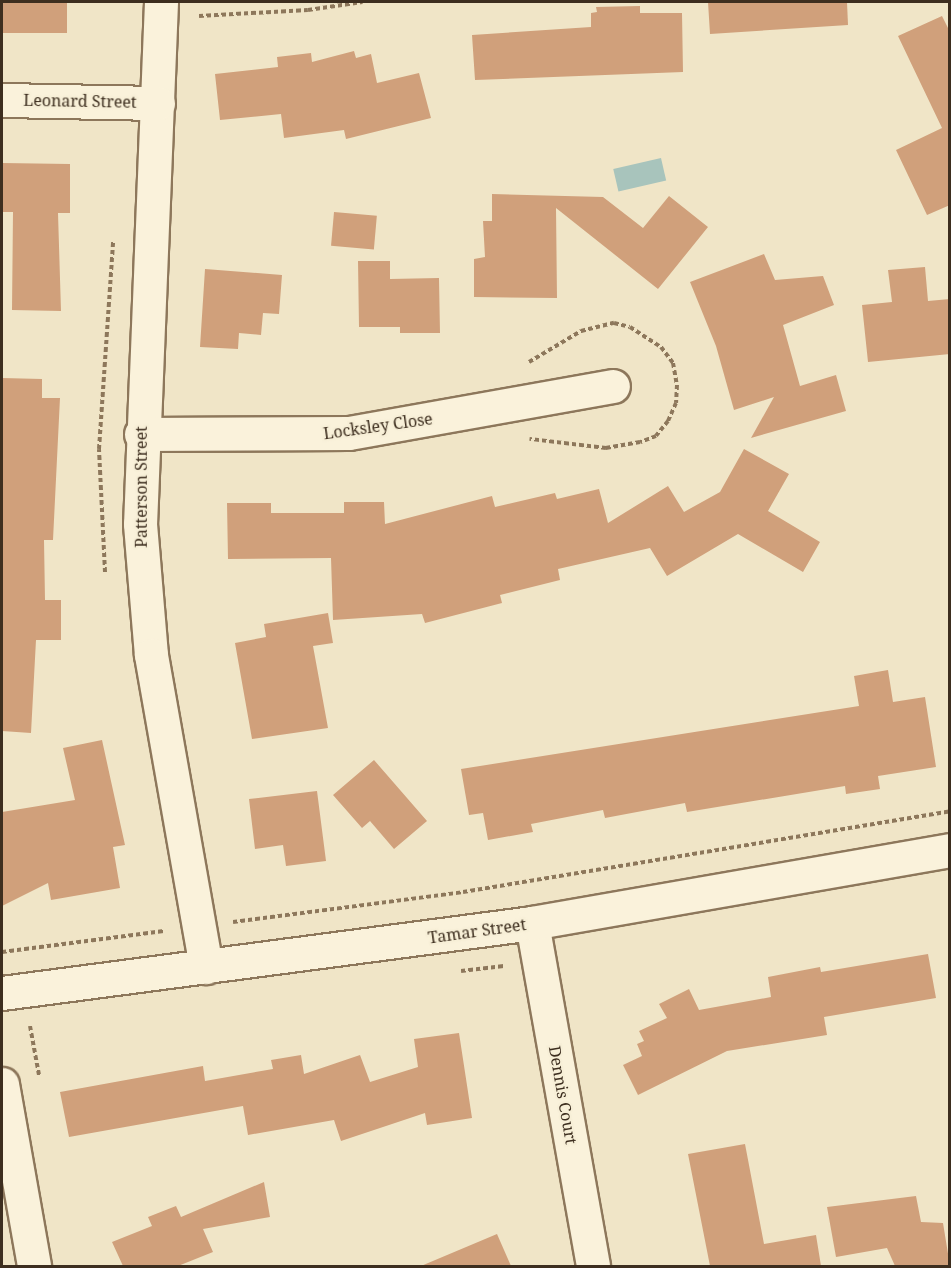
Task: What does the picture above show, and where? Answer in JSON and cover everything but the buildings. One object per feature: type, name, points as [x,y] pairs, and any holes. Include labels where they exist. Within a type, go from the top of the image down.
[{"type":"street","name":"Patterson Street","points":[[161,2],[141,434],[140,524],[151,655],[206,967]]},
{"type":"street","name":"Leonard Street","points":[[2,100],[158,102]]},
{"type":"street","name":"Locksley Close","points":[[141,434],[349,433],[613,386]]},
{"type":"street","name":"Tamar Street","points":[[2,993],[532,923],[950,850]]},
{"type":"street","name":"Dennis Court","points":[[532,923],[593,1266]]},
{"type":"street","points":[[2,1084],[34,1266]]},
{"type":"path","points":[[199,16],[308,10],[362,2]]},
{"type":"path","points":[[235,922],[474,890],[950,811]]},
{"type":"path","points":[[2,952],[162,931]]},
{"type":"water","points":[[661,158],[666,180],[618,191],[613,169]]}]
